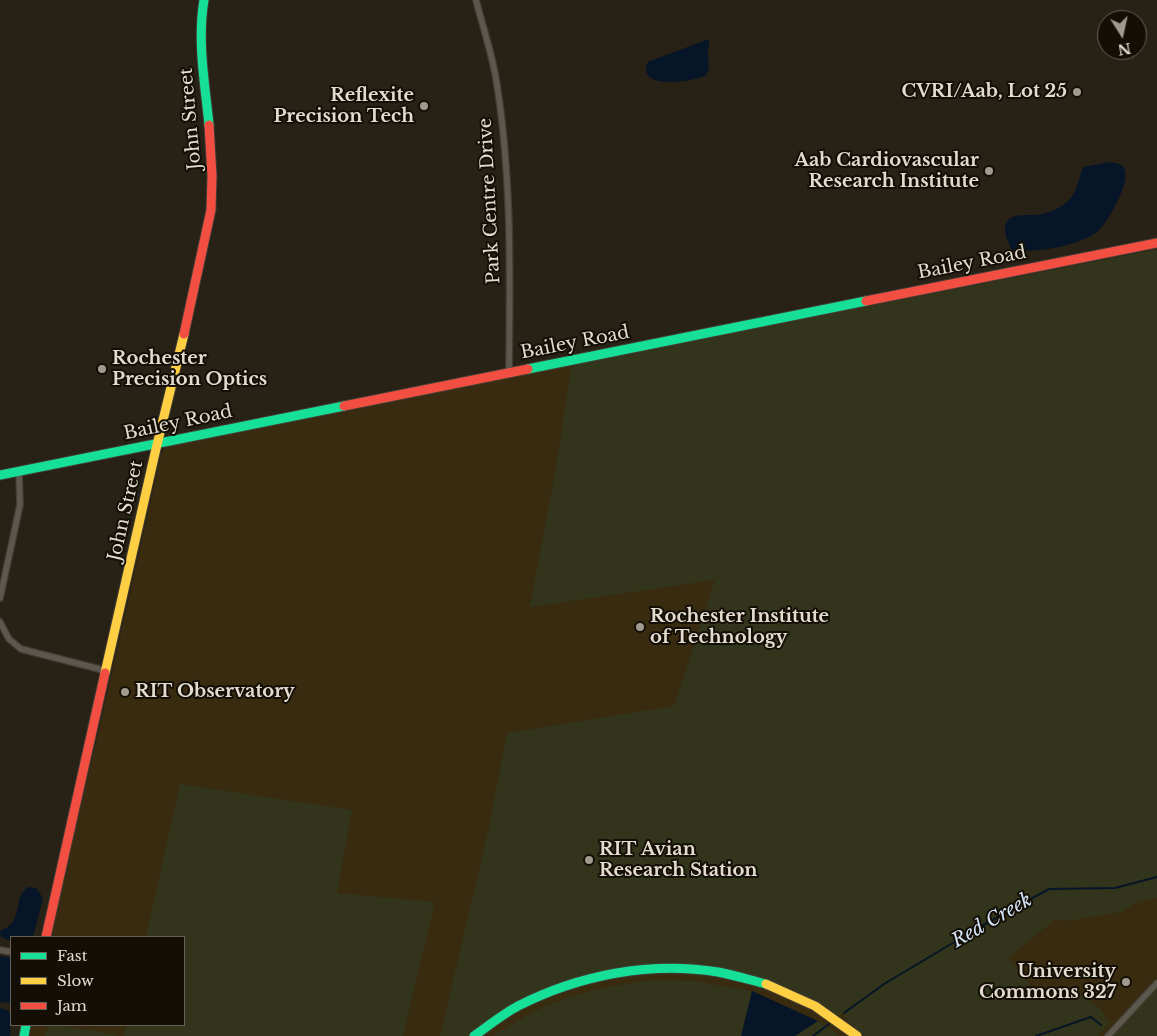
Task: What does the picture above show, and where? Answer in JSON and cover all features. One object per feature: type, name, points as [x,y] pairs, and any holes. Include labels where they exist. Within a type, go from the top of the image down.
[{"type":"street","name":"John Street","points":[[46,936],[199,267],[212,199],[212,163],[201,30],[204,0]]},
{"type":"street","name":"Park Centre Drive","points":[[476,0],[497,83],[506,152],[509,373]]},
{"type":"street","name":"Bailey Road","points":[[0,475],[1157,243]]},
{"type":"street","points":[[0,598],[20,505],[19,471]]},
{"type":"street","points":[[0,622],[9,639],[21,649],[107,671]]},
{"type":"street","points":[[474,1036],[514,1009],[566,985],[614,973],[666,968],[723,973],[768,985],[816,1006],[857,1036]]},
{"type":"street","points":[[1108,1036],[1157,983]]},
{"type":"shaded area","name":"Rochester Institute of Technology","points":[[1157,249],[1157,1036],[29,1036],[32,1026],[185,1026],[185,936],[51,936],[67,860],[98,734],[161,455],[165,448],[171,445],[955,288],[966,345]]},
{"type":"green space","points":[[1157,249],[1157,898],[1140,901],[1121,912],[1066,921],[1054,920],[1008,958],[1038,994],[1055,993],[1059,990],[1077,992],[1100,1008],[1109,1023],[1098,1036],[864,1036],[847,1020],[844,1013],[837,1016],[803,997],[767,982],[729,972],[691,967],[652,966],[613,970],[575,979],[521,1000],[495,1016],[470,1035],[440,1036],[488,832],[507,733],[674,706],[715,580],[530,607],[557,461],[571,368],[574,365]]},
{"type":"green space","points":[[180,784],[352,810],[337,893],[435,902],[403,1036],[124,1036],[126,1026],[185,1026],[185,936],[146,936]]},
{"type":"green space","points":[[653,980],[694,981],[752,991],[741,1036],[492,1036],[554,1003],[603,988]]},
{"type":"green space","points":[[1157,988],[1157,1036],[1112,1036],[1151,994]]},
{"type":"green space","points":[[818,1021],[841,1036],[795,1036]]},
{"type":"green space","points":[[48,1026],[64,1026],[122,1036],[45,1036]]},
{"type":"water","points":[[709,39],[709,69],[705,76],[677,82],[666,82],[649,77],[646,71],[648,62]]},
{"type":"water","points":[[1110,162],[1123,166],[1126,174],[1125,182],[1113,211],[1098,231],[1081,240],[1057,247],[1032,251],[1012,250],[1005,232],[1006,223],[1009,219],[1052,211],[1070,199],[1078,184],[1083,167]]},
{"type":"water","points":[[28,887],[36,888],[43,898],[33,936],[10,936],[10,941],[1,937],[0,931],[8,927],[16,916],[23,892]]},
{"type":"water","points":[[0,956],[10,958],[10,1003],[0,1002]]},
{"type":"water","points":[[752,991],[818,1021],[795,1036],[741,1036]]},
{"type":"water","points":[[0,1008],[10,1012],[10,1026],[10,1036],[0,1036]]},
{"type":"waterway","name":"Red Creek","points":[[844,1013],[884,984],[978,928],[1049,889],[1115,888],[1157,877]]},
{"type":"waterway","points":[[1036,1036],[1091,1017],[1101,1025]]},
{"type":"waterway","name":"Red Creek","points":[[813,1036],[829,1024]]},
{"type":"traffic: fast","points":[[204,0],[201,47],[209,125]]},
{"type":"traffic: fast","points":[[528,369],[866,301]]},
{"type":"traffic: fast","points":[[0,475],[344,406]]},
{"type":"traffic: fast","points":[[474,1036],[512,1009],[541,995],[565,986],[615,973],[667,968],[692,969],[724,973],[766,984]]},
{"type":"traffic: fast","points":[[24,1036],[26,1026]]},
{"type":"traffic: slow","points":[[105,673],[184,334]]},
{"type":"traffic: slow","points":[[766,984],[815,1006],[857,1036]]},
{"type":"traffic: jam","points":[[184,334],[211,210],[212,176],[209,125]]},
{"type":"traffic: jam","points":[[866,301],[1157,243]]},
{"type":"traffic: jam","points":[[344,406],[528,369]]},
{"type":"traffic: jam","points":[[46,936],[105,673]]},
{"type":"place","name":"CVRI/Aab, Lot 25","points":[[1077,92]]},
{"type":"place","name":"Reflexite Precision Tech","points":[[424,106]]},
{"type":"place","name":"Aab Cardiovascular Research Institute","points":[[989,171]]},
{"type":"place","name":"Rochester Precision Optics","points":[[102,369]]},
{"type":"place","name":"Rochester Institute of Technology","points":[[640,627]]},
{"type":"place","name":"RIT Observatory","points":[[125,692]]},
{"type":"place","name":"RIT Avian Research Station","points":[[589,860]]},
{"type":"place","name":"University Commons 327","points":[[1126,982]]}]
